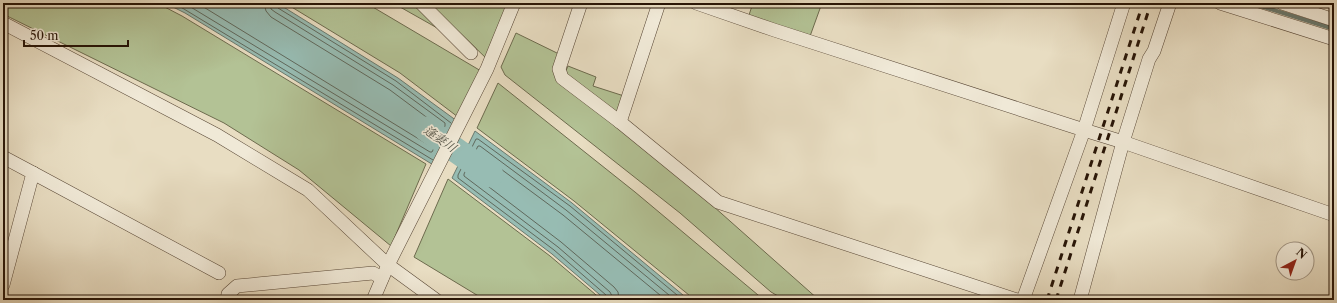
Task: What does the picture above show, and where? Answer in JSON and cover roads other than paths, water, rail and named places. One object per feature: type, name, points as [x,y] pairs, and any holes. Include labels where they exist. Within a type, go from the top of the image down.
[{"type":"street","points":[[421,3],[471,53]]},
{"type":"street","points":[[373,300],[388,265],[487,69],[514,3]]},
{"type":"street","points":[[581,3],[559,69],[562,78],[620,122],[718,202],[1017,300]]},
{"type":"street","points":[[620,122],[659,3]]},
{"type":"street","points":[[696,3],[774,30],[1124,142],[1334,215]]},
{"type":"street","points":[[1023,300],[1084,130],[1124,3]]},
{"type":"street","points":[[1080,300],[1149,59],[1154,51],[1170,3]]},
{"type":"street","points":[[1220,3],[1334,39]]},
{"type":"street","points":[[1282,3],[1334,20]]},
{"type":"street","points":[[3,23],[217,135],[308,190],[388,265],[436,300]]},
{"type":"street","points":[[3,157],[219,273]]},
{"type":"street","points":[[3,285],[33,172]]},
{"type":"street","points":[[227,300],[228,294],[237,286],[373,273],[382,278]]},
{"type":"water","points":[[165,3],[277,3],[398,78],[457,121],[435,166],[185,13]]},
{"type":"water","points":[[475,131],[572,203],[689,300],[606,300],[552,254],[452,178]]},
{"type":"waterway","points":[[1251,3],[1334,29]]},
{"type":"waterway","name":"逢妻川","points":[[426,129],[491,175]]},
{"type":"railway","points":[[1047,300],[1143,3]]},
{"type":"railway","points":[[1056,300],[1151,3]]}]
